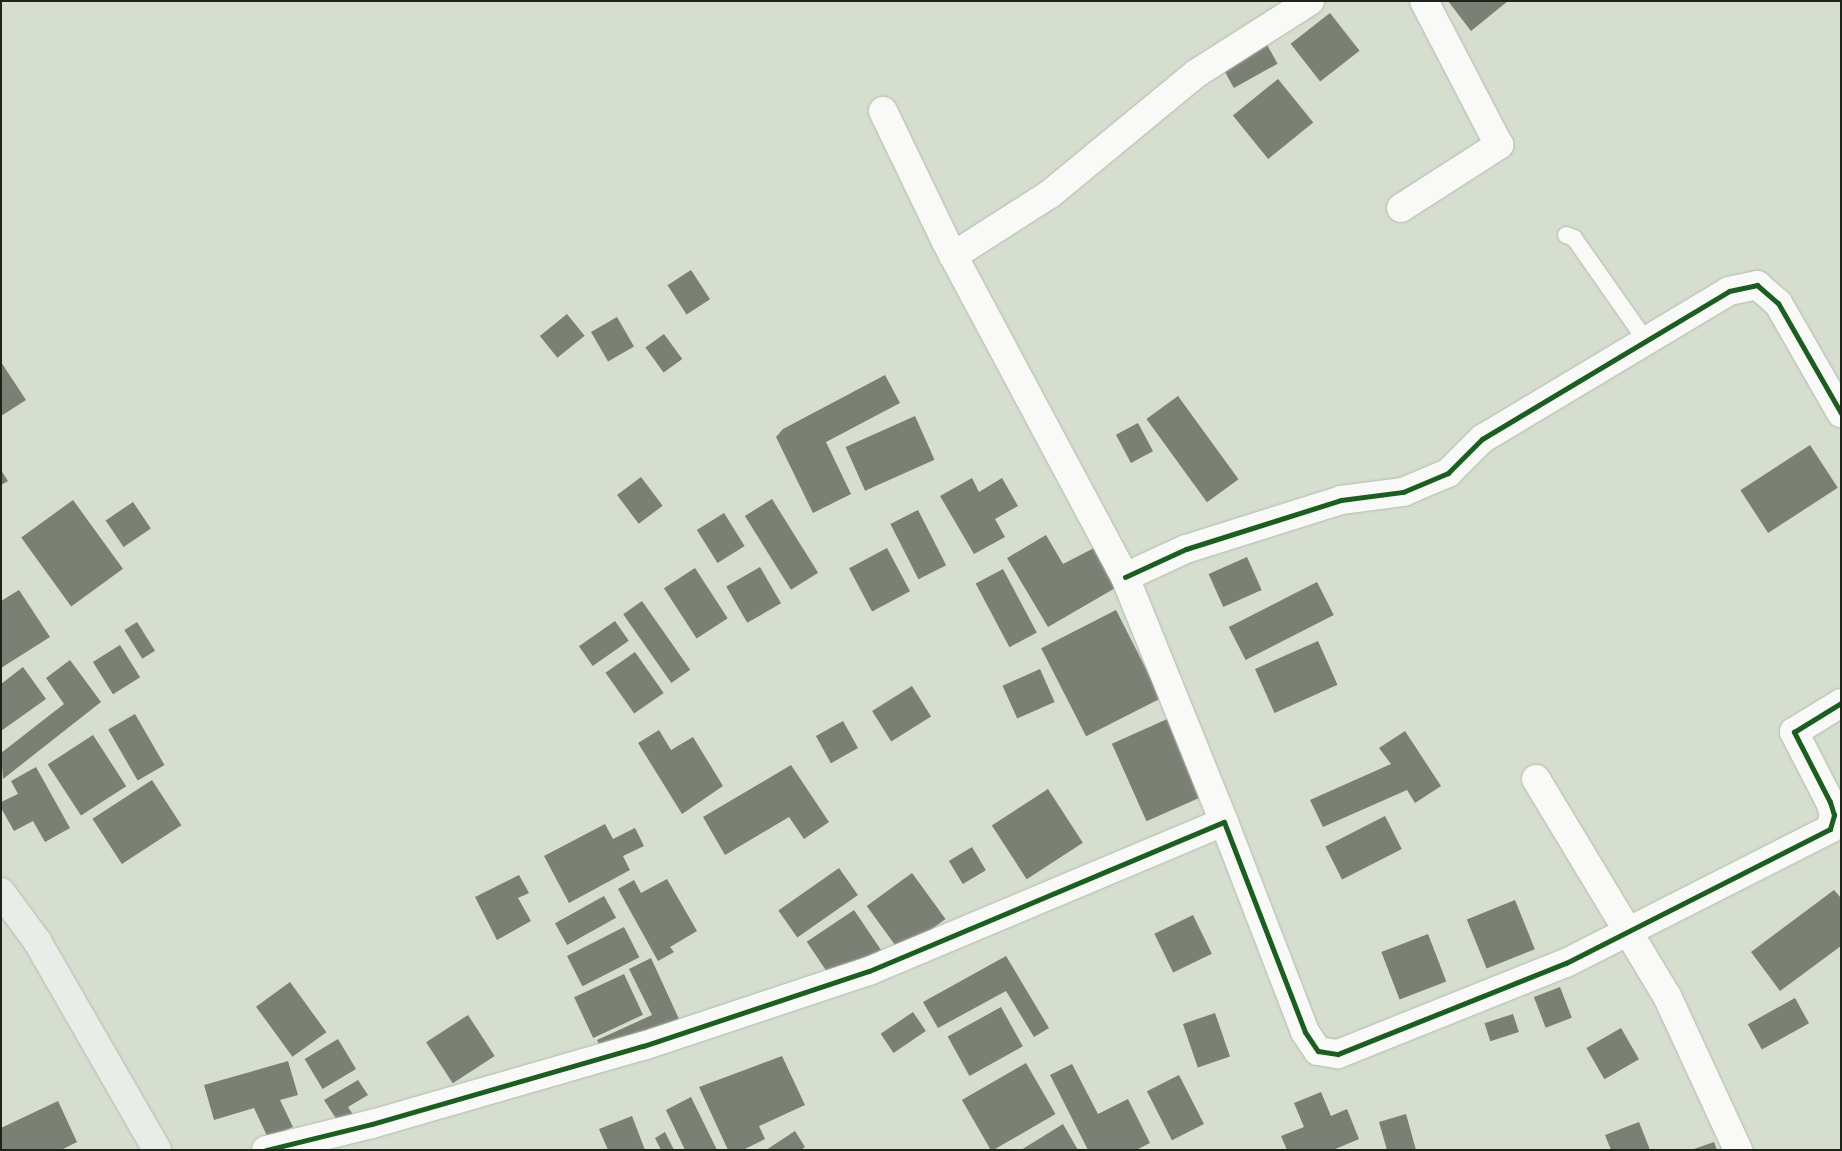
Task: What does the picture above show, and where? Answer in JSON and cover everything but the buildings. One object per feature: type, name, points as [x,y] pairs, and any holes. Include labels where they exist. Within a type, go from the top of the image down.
[{"type":"street","points":[[953,256],[1050,194],[1197,73],[1310,1]]},
{"type":"street","points":[[1401,208],[1499,145],[1424,1]]},
{"type":"street","points":[[883,111],[953,256],[1125,576],[1306,1032],[1318,1051],[1326,1055],[1370,1043],[1628,934],[1830,829],[1834,815],[1830,802],[1794,732],[1841,703]]},
{"type":"street","points":[[1125,576],[1186,549],[1341,500],[1403,492],[1448,473],[1482,439],[1729,291],[1757,285],[1778,303],[1841,413]]},
{"type":"street","points":[[1536,779],[1667,996],[1738,1150]]},
{"type":"street","points":[[266,1150],[372,1124],[643,1046],[869,971],[1224,822]]},
{"type":"street","points":[[1,892],[37,942],[100,1047],[158,1150]]},
{"type":"lane","points":[[1566,235],[1574,238],[1646,341]]},
{"type":"cycle path","points":[[1125,577],[1186,549],[1341,500],[1403,492],[1448,473],[1482,439],[1729,291],[1757,285],[1778,303],[1841,413]]},
{"type":"cycle path","points":[[266,1150],[372,1124],[643,1046],[869,971],[1224,822],[1305,1032],[1318,1051],[1338,1054],[1566,963],[1830,829],[1834,815],[1830,802],[1794,732],[1841,703]]}]
